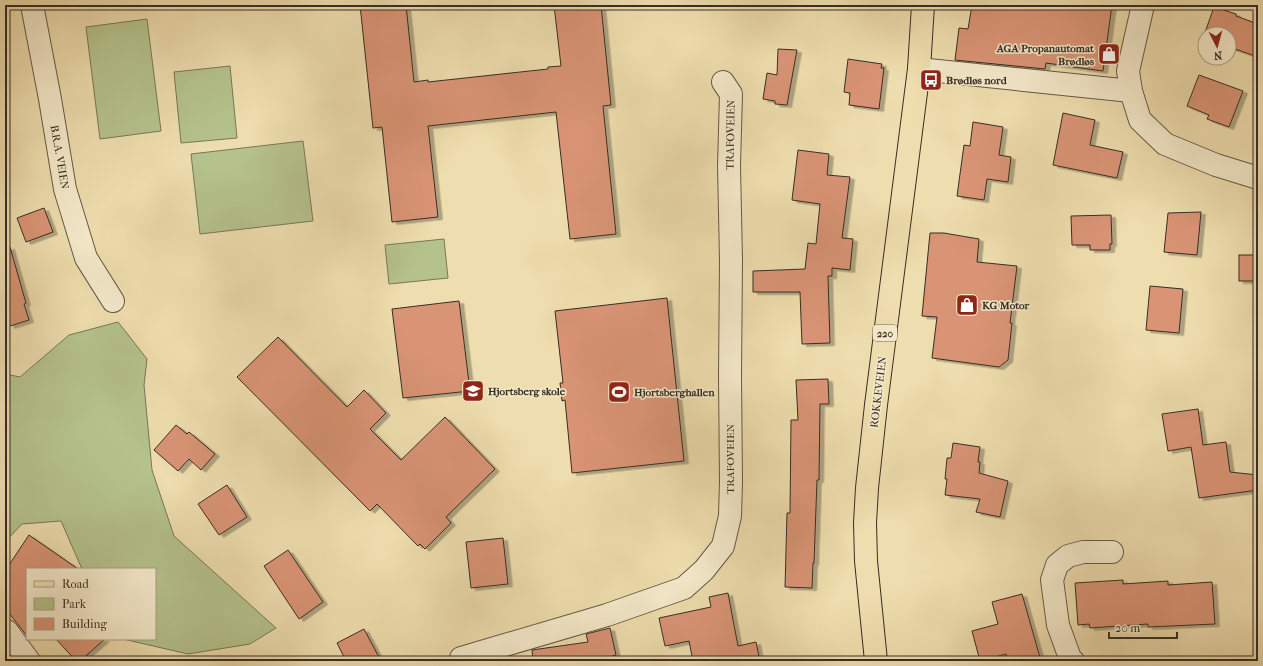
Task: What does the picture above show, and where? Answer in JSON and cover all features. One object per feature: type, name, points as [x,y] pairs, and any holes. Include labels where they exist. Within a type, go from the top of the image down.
[{"type":"main road","name":"ROKKEVEIEN","points":[[876,661],[866,561],[865,523],[867,488],[919,69],[923,5]]},
{"type":"street","name":"B.R.A. VEIEN","points":[[32,5],[65,189],[86,258],[113,301]]},
{"type":"street","points":[[1142,5],[1128,71],[1131,91],[1140,120],[1165,144],[1216,165],[1258,178]]},
{"type":"street","points":[[919,69],[1131,91]]},
{"type":"street","name":"TRAFOVEIEN","points":[[458,654],[607,615],[684,588],[704,570],[722,546],[730,516],[731,260],[729,166],[731,94],[723,82]]},
{"type":"street","points":[[1073,661],[1070,658],[1058,625],[1052,580],[1057,565],[1068,556],[1084,552],[1112,552]]},
{"type":"street","points":[[7,631],[29,661]]},
{"type":"green space","points":[[147,19],[161,131],[100,139],[86,27]]},
{"type":"green space","points":[[230,66],[237,138],[181,143],[174,72]]},
{"type":"green space","points":[[303,141],[313,221],[200,234],[191,154]]},
{"type":"green space","points":[[444,239],[448,278],[389,284],[385,245]]},
{"type":"green space","points":[[118,322],[147,359],[144,385],[152,470],[174,536],[276,628],[250,644],[188,654],[127,640],[156,640],[156,568],[82,568],[61,521],[22,524],[5,542],[5,374],[20,377],[69,335]]},
{"type":"building","points":[[360,5],[406,5],[414,82],[428,80],[428,82],[548,69],[548,67],[561,66],[554,5],[601,5],[611,105],[603,106],[616,234],[570,239],[556,112],[428,126],[438,217],[392,222],[382,127],[373,128]]},
{"type":"building","points":[[972,5],[1112,5],[1103,71],[1046,63],[1045,69],[955,60],[959,28],[968,29]]},
{"type":"building","points":[[1214,7],[1236,14],[1236,16],[1258,24],[1258,57],[1237,50],[1237,26],[1207,26]]},
{"type":"building","points":[[778,49],[797,50],[787,105],[775,104],[775,101],[763,99],[767,73],[777,75]]},
{"type":"building","points":[[848,59],[882,64],[881,68],[884,68],[879,109],[849,105],[850,93],[844,92]]},
{"type":"building","points":[[1199,75],[1243,91],[1229,127],[1207,119],[1209,115],[1187,106]]},
{"type":"building","points":[[1063,113],[1095,120],[1090,145],[1123,152],[1117,178],[1053,165]]},
{"type":"building","points":[[973,122],[1003,127],[999,155],[1011,157],[1008,182],[987,179],[984,200],[957,196],[964,145],[970,146]]},
{"type":"building","points":[[798,150],[829,154],[827,175],[850,177],[842,238],[853,239],[850,270],[832,268],[832,276],[828,276],[830,343],[802,344],[800,292],[753,292],[753,271],[805,269],[808,243],[816,244],[820,204],[792,200]]},
{"type":"building","points":[[44,208],[53,232],[26,242],[17,218]]},
{"type":"building","points":[[1201,212],[1197,255],[1164,252],[1168,213]]},
{"type":"building","points":[[1111,215],[1112,244],[1110,244],[1110,250],[1090,250],[1090,245],[1072,245],[1071,216]]},
{"type":"building","points":[[930,233],[944,233],[979,239],[977,262],[1017,266],[1010,323],[1012,323],[1008,360],[999,367],[932,358],[937,317],[922,316]]},
{"type":"building","points":[[10,247],[26,303],[24,304],[29,320],[10,326],[5,309],[5,248]]},
{"type":"building","points":[[1239,255],[1258,255],[1258,281],[1239,281]]},
{"type":"building","points":[[1150,286],[1183,289],[1179,333],[1146,330]]},
{"type":"building","name":"Hjortsberghallen","points":[[667,298],[684,461],[572,473],[565,400],[562,401],[560,383],[563,383],[555,311]]},
{"type":"building","points":[[459,301],[470,391],[403,398],[392,309]]},
{"type":"building","points":[[278,337],[347,407],[364,390],[386,413],[370,429],[401,460],[445,417],[495,469],[446,517],[451,523],[425,549],[420,544],[418,546],[377,504],[370,511],[237,377]]},
{"type":"building","points":[[828,379],[829,404],[820,404],[819,480],[817,480],[812,588],[785,587],[787,513],[790,513],[791,420],[798,420],[796,380]]},
{"type":"building","points":[[1198,409],[1203,445],[1226,442],[1230,472],[1258,475],[1258,490],[1199,498],[1191,447],[1168,451],[1162,414]]},
{"type":"building","points":[[176,425],[187,434],[189,432],[215,454],[201,470],[189,459],[178,471],[154,450]]},
{"type":"building","points":[[953,443],[980,447],[978,462],[980,462],[979,473],[1008,481],[1000,517],[976,512],[980,499],[945,495],[947,458],[951,458]]},
{"type":"building","points":[[227,485],[247,517],[219,535],[198,504]]},
{"type":"building","points":[[29,535],[77,568],[26,568],[26,635],[5,608],[5,571]]},
{"type":"building","points":[[503,538],[508,584],[471,588],[466,542]]},
{"type":"building","points":[[288,550],[323,602],[299,619],[264,566]]},
{"type":"building","points":[[1123,580],[1123,584],[1168,581],[1168,585],[1212,582],[1215,624],[1148,627],[1148,624],[1090,628],[1089,624],[1078,625],[1075,583]]},
{"type":"building","points":[[728,593],[738,646],[756,642],[760,661],[693,661],[689,641],[665,646],[659,618],[711,607],[709,597]]},
{"type":"building","points":[[1022,594],[1041,661],[1008,661],[1006,654],[980,661],[972,631],[998,624],[992,602]]},
{"type":"building","points":[[610,628],[616,655],[612,656],[612,658],[596,661],[533,661],[532,650],[588,642],[586,634]]},
{"type":"building","points":[[364,629],[381,661],[346,661],[337,643]]},
{"type":"building","points":[[57,640],[104,640],[80,661],[76,661]]},
{"type":"place","name":"AGA Propanautomat Brødløs","points":[[1109,54]]},
{"type":"place","name":"Brødløs nord","points":[[931,80]]},
{"type":"place","name":"KG Motor","points":[[967,305]]},
{"type":"place","name":"Hjortsberg skole","points":[[473,391]]},
{"type":"place","name":"Hjortsberghallen","points":[[619,392]]}]
